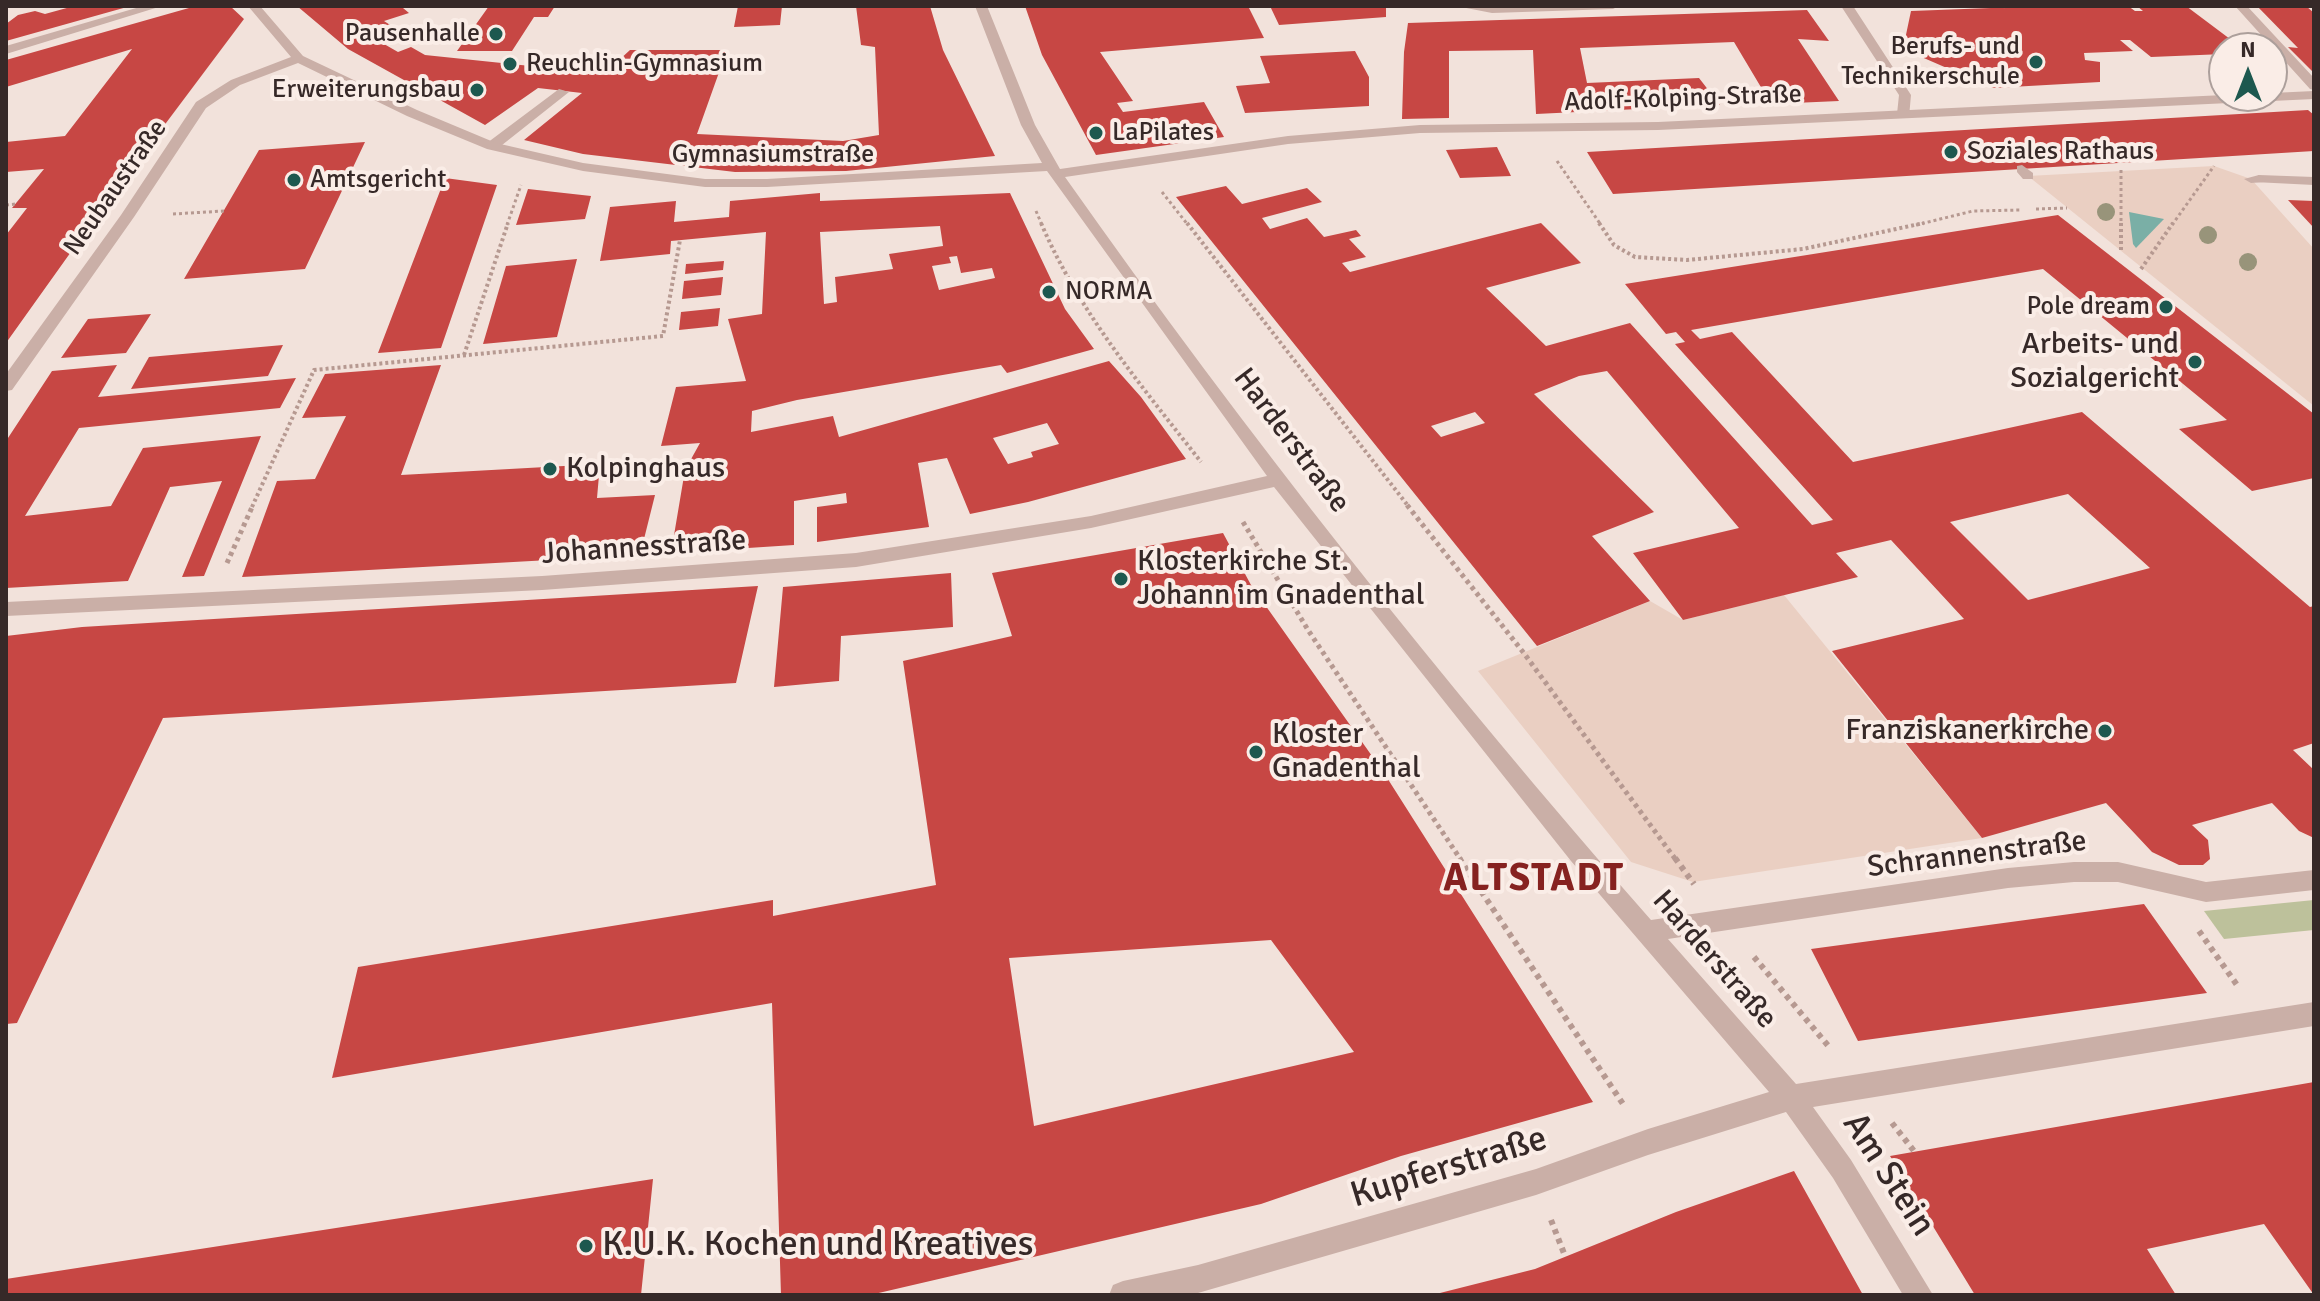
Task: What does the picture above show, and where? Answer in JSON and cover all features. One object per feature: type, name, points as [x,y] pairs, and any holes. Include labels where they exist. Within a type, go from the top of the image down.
[{"type":"street","points":[[6,50],[156,6]]},
{"type":"street","name":"Gymnasiumstraße","points":[[254,6],[299,59],[412,113],[492,146],[531,156],[648,178],[705,183],[850,181],[1017,169],[1054,170]]},
{"type":"street","name":"Harderstraße","points":[[981,6],[1028,125],[1054,170],[1278,480],[1579,854],[1791,1098]]},
{"type":"street","points":[[1462,6],[1492,10],[1613,6]]},
{"type":"street","points":[[1847,6],[1905,95],[1904,114]]},
{"type":"street","points":[[2241,6],[2314,86]]},
{"type":"street","name":"Neubaustraße","points":[[6,386],[11,371],[127,217],[201,105],[217,90],[299,59]]},
{"type":"street","points":[[492,146],[563,92]]},
{"type":"street","name":"Adolf-Kolping-Straße","points":[[1054,170],[1288,140],[1420,129],[1658,126],[2314,95]]},
{"type":"street","points":[[2255,179],[2314,181]]},
{"type":"street","name":"Johannesstraße","points":[[6,609],[542,583],[856,560],[1091,522],[1278,480]]},
{"type":"street","name":"Schrannenstraße","points":[[1646,931],[2008,878],[2074,872],[2118,872],[2206,892],[2314,880]]},
{"type":"street","points":[[1791,1098],[2314,1014]]},
{"type":"street","name":"Kupferstraße","points":[[1123,1295],[1198,1279],[1536,1182],[1648,1142],[1791,1098]]},
{"type":"street","name":"Am Stein","points":[[1791,1098],[1842,1169],[1919,1295]]},
{"type":"path","points":[[1539,127],[1557,162],[1614,245],[1635,257],[1687,260],[1803,249],[1877,235],[1973,211],[2067,208]]},
{"type":"path","points":[[464,355],[531,156]]},
{"type":"path","points":[[2141,269],[2214,166]]},
{"type":"path","points":[[1017,169],[1058,263],[1091,320],[1225,492],[1308,630],[1648,1142]]},
{"type":"path","points":[[2121,170],[2121,253]]},
{"type":"path","points":[[1160,190],[1432,534],[1724,920],[1860,1085]]},
{"type":"path","points":[[6,205],[16,204]]},
{"type":"path","points":[[196,212],[224,211]]},
{"type":"path","points":[[209,601],[314,370],[663,336],[680,240]]},
{"type":"path","points":[[2167,884],[2262,1021]]},
{"type":"green space","points":[[2314,900],[2314,930],[2224,939],[2204,911]]},
{"type":"shaded area","points":[[2214,166],[2251,179],[2314,249],[2314,406],[2028,176]]},
{"type":"shaded area","points":[[1784,595],[1982,838],[1693,882],[1631,862],[1478,671],[1650,601],[1683,620]]},
{"type":"water","points":[[2129,212],[2164,219],[2136,248],[2133,244]]},
{"type":"building","points":[[74,6],[127,7],[6,41],[6,24],[18,15],[35,11],[45,14]]},
{"type":"building","points":[[196,6],[230,6],[244,19],[6,343],[6,235],[27,208],[12,208],[44,169],[6,172],[6,142],[65,136],[132,49],[6,87],[6,60]]},
{"type":"building","points":[[297,6],[408,6],[403,8],[409,13],[384,21],[401,32],[377,40],[398,52],[411,47],[425,55],[588,72],[605,73],[630,50],[727,50],[697,134],[843,141],[879,135],[875,47],[861,45],[856,6],[930,6],[943,50],[995,156],[846,171],[735,172],[583,154],[524,140],[582,93],[538,88],[485,125],[348,49]]},
{"type":"building","name":"Pausenhalle","points":[[489,6],[555,6],[548,17],[534,17],[512,51],[457,51]]},
{"type":"building","points":[[738,6],[782,6],[780,25],[734,27]]},
{"type":"building","points":[[1025,6],[1248,6],[1264,38],[1100,52],[1133,101],[1117,103],[1123,112],[1204,102],[1224,137],[1096,155],[1042,55]]},
{"type":"building","points":[[1270,6],[1386,6],[1386,17],[1279,25]]},
{"type":"building","points":[[2128,6],[2135,11],[2143,11],[2137,6],[2186,6],[2221,32],[2208,32],[2208,55],[2151,57],[2130,40],[2120,40],[2133,51],[2084,53],[2085,60],[2100,62],[2100,82],[1993,88],[1903,49],[1911,11]]},
{"type":"building","points":[[2257,6],[2306,6],[2314,13],[2314,73],[2288,47],[2298,48],[2288,38],[2288,32],[2282,32]]},
{"type":"building","points":[[1807,10],[1829,41],[1798,39],[1839,101],[1771,104],[1734,42],[1580,48],[1587,83],[1699,78],[1720,105],[1536,114],[1533,50],[1449,51],[1449,118],[1402,119],[1408,23]]},
{"type":"building","points":[[1355,51],[1369,77],[1369,106],[1245,113],[1236,86],[1270,83],[1260,56]]},
{"type":"building","name":"Soziales Rathaus","points":[[2308,110],[2314,115],[2314,151],[1613,194],[1587,152],[2288,112]]},
{"type":"building","name":"Amtsgericht","points":[[365,142],[305,269],[184,279],[259,150]]},
{"type":"building","points":[[1497,147],[1511,176],[1460,178],[1446,150]]},
{"type":"building","points":[[445,178],[497,185],[441,348],[378,353]]},
{"type":"building","points":[[1226,186],[1242,204],[1307,188],[1322,202],[1262,218],[1270,229],[1307,218],[1324,237],[1356,230],[1361,236],[1349,239],[1366,257],[1342,263],[1350,272],[1541,223],[1581,263],[1486,288],[1546,346],[1630,323],[1812,525],[1833,520],[1675,344],[1685,342],[1676,332],[1666,334],[1625,284],[2058,215],[2314,414],[2314,478],[2252,491],[2179,429],[2227,420],[2043,269],[1691,330],[1700,339],[1732,332],[1853,462],[2082,412],[2310,607],[2314,606],[2314,743],[2293,750],[2314,770],[2314,838],[2299,831],[2272,803],[2192,825],[2208,840],[2210,859],[2203,865],[2179,865],[2152,852],[2106,803],[1982,838],[1832,651],[1964,619],[1891,540],[1836,553],[1858,577],[1683,620],[1633,553],[1739,528],[1607,371],[1579,376],[1534,394],[1654,512],[1592,536],[1650,601],[1537,646],[1176,197]],"holes":[[[1475,412],[1485,423],[1441,437],[1431,426]],[[2068,494],[2150,568],[2028,600],[1950,522]]]},
{"type":"building","points":[[528,189],[591,196],[585,219],[516,225]]},
{"type":"building","points":[[820,193],[820,201],[1010,193],[1065,309],[1094,349],[1007,373],[1001,365],[797,400],[752,411],[751,432],[833,416],[839,437],[1109,361],[1141,397],[1186,459],[1028,502],[970,514],[947,458],[918,463],[929,527],[817,542],[817,507],[847,503],[846,493],[794,501],[794,545],[671,553],[685,470],[700,443],[661,446],[676,387],[746,381],[728,319],[762,314],[766,232],[671,241],[670,254],[600,261],[610,207],[676,201],[674,222],[729,217],[730,201]],"holes":[[[940,226],[943,246],[889,254],[893,269],[835,277],[837,302],[824,304],[820,232]],[[957,256],[961,273],[992,268],[995,278],[939,290],[932,266],[951,263],[949,257]],[[1047,423],[1059,444],[1031,452],[1033,457],[1008,464],[993,438]]]},
{"type":"building","points":[[2288,200],[2314,201],[2314,228]]},
{"type":"building","points":[[577,259],[557,337],[483,344],[506,266]]},
{"type":"building","points":[[724,261],[723,270],[685,274],[686,264]]},
{"type":"building","points":[[723,277],[721,295],[682,299],[684,281]]},
{"type":"building","points":[[720,308],[718,326],[679,330],[681,312]]},
{"type":"building","points":[[151,314],[126,353],[61,358],[88,319]]},
{"type":"building","points":[[283,345],[268,376],[131,389],[149,357]]},
{"type":"building","points":[[117,365],[98,397],[296,378],[280,408],[79,428],[25,516],[111,506],[143,448],[261,436],[204,576],[182,577],[222,481],[170,487],[128,581],[6,588],[6,441],[52,371]]},
{"type":"building","name":"Kolpinghaus","points":[[441,365],[401,475],[600,464],[597,498],[655,495],[640,555],[242,577],[277,481],[315,479],[346,416],[302,418],[325,374]]},
{"type":"building","points":[[1223,533],[1251,585],[1384,773],[1593,1102],[1401,1156],[1261,1204],[870,1295],[781,1295],[772,1003],[332,1078],[358,967],[773,900],[773,916],[936,885],[903,661],[1012,636],[992,573]],"holes":[[[1271,940],[1354,1052],[1034,1126],[1009,958]]]},
{"type":"building","points":[[951,573],[953,627],[841,636],[839,681],[774,687],[783,587]]},
{"type":"building","points":[[758,586],[736,683],[163,718],[17,1023],[6,1024],[6,636],[82,627]]},
{"type":"building","points":[[2144,904],[2207,993],[1858,1041],[1811,949]]},
{"type":"building","points":[[2314,1082],[2314,1295],[2264,1224],[2147,1249],[2176,1295],[1975,1295],[1890,1156]]},
{"type":"building","points":[[1794,1171],[1863,1295],[1432,1295],[1535,1269],[1676,1212]]},
{"type":"building","points":[[653,1179],[641,1295],[6,1295],[6,1279]]},
{"type":"place","name":"Pausenhalle","points":[[496,34]]},
{"type":"place","name":"Berufs- und Technikerschule","points":[[2036,62]]},
{"type":"place","name":"Reuchlin-Gymnasium","points":[[510,64]]},
{"type":"place","name":"Erweiterungsbau","points":[[477,90]]},
{"type":"place","name":"LaPilates","points":[[1096,133]]},
{"type":"place","name":"Soziales Rathaus","points":[[1951,152]]},
{"type":"place","name":"Amtsgericht","points":[[294,180]]},
{"type":"place","name":"NORMA","points":[[1049,292]]},
{"type":"place","name":"Pole dream","points":[[2166,307]]},
{"type":"place","name":"Arbeits- und Sozialgericht","points":[[2195,362]]},
{"type":"place","name":"Kolpinghaus","points":[[550,469]]},
{"type":"place","name":"Klosterkirche St. Johann im Gnadenthal","points":[[1121,579]]},
{"type":"place","name":"Franziskanerkirche","points":[[2105,731]]},
{"type":"place","name":"Kloster Gnadenthal","points":[[1256,752]]},
{"type":"place","name":"K.U.K. Kochen und Kreatives","points":[[586,1246]]},
{"type":"district","name":"ALTSTADT","points":[[1534,880]]}]
